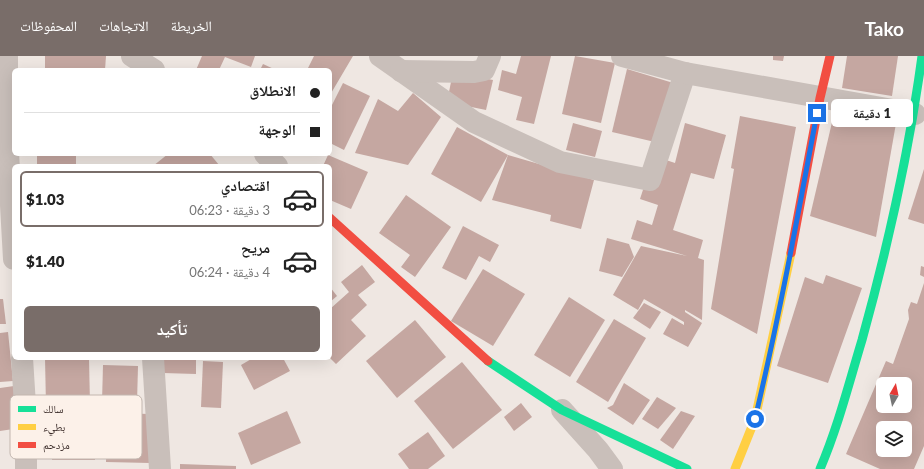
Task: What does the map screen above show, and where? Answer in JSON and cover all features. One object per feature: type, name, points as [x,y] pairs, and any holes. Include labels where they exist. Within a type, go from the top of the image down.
[{"type":"street","points":[[7,56],[7,134],[12,223]]},
{"type":"street","points":[[132,56],[151,68]]},
{"type":"street","points":[[380,56],[474,122],[560,162],[650,180],[685,73]]},
{"type":"street","points":[[401,71],[474,72],[484,70],[490,56]]},
{"type":"street","points":[[622,56],[685,73],[915,114]]},
{"type":"street","points":[[735,469],[755,419],[766,374],[798,219],[820,98],[830,56]]},
{"type":"street","points":[[820,469],[836,425],[887,249],[915,114],[922,56]]},
{"type":"street","points":[[268,156],[275,164]]},
{"type":"street","points":[[332,220],[484,358],[562,410],[687,469]]},
{"type":"street","points":[[22,360],[24,395]]},
{"type":"street","points":[[153,360],[160,469]]},
{"type":"street","points":[[562,410],[598,450],[612,469]]},
{"type":"building","points":[[45,56],[106,56],[105,68],[45,68]]},
{"type":"building","points":[[202,56],[255,56],[251,67],[225,57],[220,68],[197,68]]},
{"type":"building","points":[[314,56],[353,56],[332,92],[332,68],[308,68]]},
{"type":"building","points":[[521,56],[551,56],[534,124],[516,120],[522,97],[498,90],[502,70],[516,74]]},
{"type":"building","points":[[575,56],[615,63],[601,123],[562,114]]},
{"type":"building","points":[[773,56],[784,56],[783,61],[773,60]]},
{"type":"building","points":[[847,56],[898,56],[892,96],[842,88]]},
{"type":"building","points":[[263,64],[272,68],[261,68]]},
{"type":"building","points":[[627,69],[680,85],[655,142],[612,132]]},
{"type":"building","points":[[453,72],[493,80],[486,110],[447,102]]},
{"type":"building","points":[[343,83],[370,96],[344,150],[332,144],[332,105]]},
{"type":"building","points":[[413,93],[441,117],[408,165],[355,153],[378,99],[398,111]]},
{"type":"building","points":[[837,101],[898,112],[876,237],[810,216]]},
{"type":"building","points":[[740,116],[796,127],[757,334],[711,309],[734,169],[731,168]]},
{"type":"building","points":[[573,123],[602,131],[595,157],[566,150]]},
{"type":"building","points":[[685,123],[726,135],[714,179],[691,173],[673,230],[703,240],[698,258],[704,260],[702,320],[685,310],[685,312],[702,323],[688,347],[663,334],[672,318],[684,325],[684,322],[644,299],[638,310],[613,295],[641,246],[687,256],[631,239],[637,220],[652,225],[658,205],[640,199],[654,156],[675,163]]},
{"type":"building","points":[[457,127],[508,155],[481,202],[431,174]]},
{"type":"building","points":[[508,155],[594,180],[581,229],[550,221],[551,215],[492,200]]},
{"type":"building","points":[[37,156],[76,156],[76,164],[37,164]]},
{"type":"building","points":[[166,156],[212,156],[218,164],[156,164]]},
{"type":"building","points":[[328,156],[330,156],[368,172],[351,209],[332,201],[332,164],[324,164]]},
{"type":"building","points":[[924,169],[924,224],[908,219]]},
{"type":"building","points":[[406,195],[451,227],[415,277],[401,267],[410,255],[379,233]]},
{"type":"building","points":[[463,226],[499,245],[490,262],[479,256],[466,280],[442,268]]},
{"type":"building","points":[[607,238],[629,244],[634,257],[622,277],[599,271]]},
{"type":"building","points":[[362,265],[375,282],[358,295],[367,305],[351,320],[366,336],[336,364],[332,360],[332,307],[349,292],[341,282]]},
{"type":"building","points":[[921,266],[924,267],[924,277],[920,275]]},
{"type":"building","points":[[483,269],[525,294],[493,346],[451,321]]},
{"type":"building","points":[[826,275],[862,288],[828,383],[777,366],[805,277],[823,284]]},
{"type":"building","points":[[924,283],[924,446],[914,469],[880,469],[846,454],[876,384],[876,413],[912,413],[912,377],[879,377],[886,361],[893,364],[909,319],[908,310],[911,302],[917,304]]},
{"type":"building","points":[[332,290],[337,296],[332,300]]},
{"type":"building","points":[[569,297],[605,320],[570,377],[534,355]]},
{"type":"building","points":[[0,299],[3,299],[6,324],[0,324]]},
{"type":"building","points":[[644,303],[661,312],[650,329],[633,318]]},
{"type":"building","points":[[614,319],[646,338],[608,402],[576,382]]},
{"type":"building","points":[[415,320],[446,357],[397,398],[366,361]]},
{"type":"building","points":[[8,332],[13,381],[0,382],[0,333]]},
{"type":"building","points":[[45,360],[89,360],[90,395],[46,395]]},
{"type":"building","points":[[163,360],[196,360],[196,374],[163,373]]},
{"type":"building","points":[[250,360],[284,360],[290,371],[254,390],[241,365]]},
{"type":"building","points":[[203,361],[223,362],[221,408],[201,407]]},
{"type":"building","points":[[462,362],[502,410],[453,449],[414,401]]},
{"type":"building","points":[[103,365],[138,366],[137,395],[102,395]]},
{"type":"building","points":[[624,383],[650,400],[633,425],[607,408],[613,405]]},
{"type":"building","points":[[14,386],[15,395],[10,395],[10,430],[0,431],[0,388]]},
{"type":"building","points":[[657,397],[676,408],[658,429],[642,419]]},
{"type":"building","points":[[521,403],[532,417],[514,431],[504,417]]},
{"type":"building","points":[[287,411],[301,443],[251,465],[238,433]]},
{"type":"building","points":[[681,411],[695,416],[673,449],[660,440]]},
{"type":"building","points":[[142,414],[151,414],[150,463],[106,462],[106,459],[142,459]]},
{"type":"building","points":[[428,432],[445,456],[428,469],[409,469],[398,454]]},
{"type":"building","points":[[95,459],[95,460],[52,460]]},
{"type":"building","points":[[180,464],[236,466],[236,469],[180,469]]},
{"type":"traffic: fast","points":[[820,469],[843,405],[881,269],[911,128],[922,56]]},
{"type":"traffic: fast","points":[[488,361],[562,410],[687,469]]},
{"type":"traffic: slow","points":[[735,469],[755,419],[791,253]]},
{"type":"traffic: jam","points":[[791,253],[820,98],[830,56]]},
{"type":"traffic: jam","points":[[332,220],[488,361]]},
{"type":"route","points":[[755,419],[766,374],[798,219],[817,113]]}]
